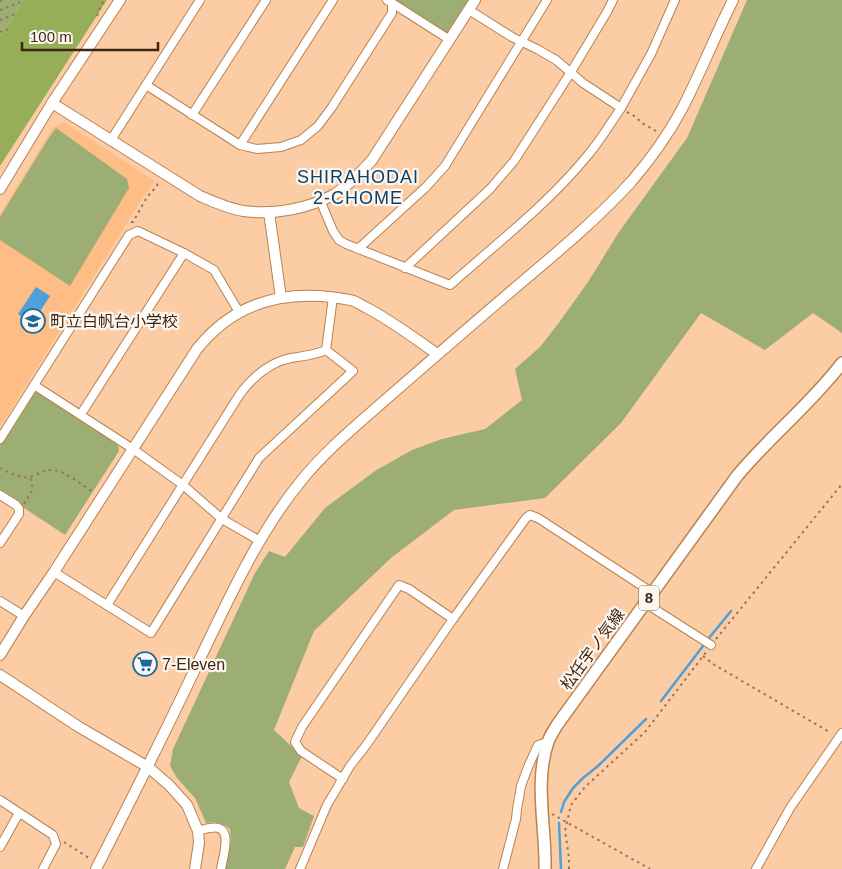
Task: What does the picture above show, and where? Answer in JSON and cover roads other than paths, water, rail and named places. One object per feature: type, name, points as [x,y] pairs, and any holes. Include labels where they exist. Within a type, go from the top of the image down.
[{"type":"main road","name":"松任宇ノ気線","points":[[545,869],[546,852],[540,788],[542,767],[548,742],[557,725],[736,476],[754,454],[809,401],[842,363]]},
{"type":"street","points":[[0,189],[52,103],[120,0]]},
{"type":"street","points":[[111,140],[200,0]]},
{"type":"street","points":[[192,115],[266,0]]},
{"type":"street","points":[[240,145],[333,0]]},
{"type":"street","points":[[52,103],[200,196],[244,211],[269,212],[293,209],[334,194],[357,176],[372,160],[475,0]]},
{"type":"street","points":[[358,249],[426,187],[445,166],[547,0]]},
{"type":"street","points":[[406,268],[490,189],[514,161],[571,72],[613,0]]},
{"type":"street","points":[[320,200],[333,231],[339,240],[450,284],[516,228],[556,190],[588,155],[621,108],[651,54],[675,0]]},
{"type":"street","points":[[96,869],[148,767],[244,566],[301,481],[323,456],[437,354],[570,241],[638,174],[680,112],[733,0]]},
{"type":"street","points":[[146,85],[240,145],[257,149],[281,147],[300,140],[318,126],[392,13],[389,2]]},
{"type":"street","points":[[389,2],[450,40]]},
{"type":"street","points":[[469,10],[556,60],[583,83],[621,108]]},
{"type":"street","points":[[269,212],[281,298]]},
{"type":"street","points":[[0,439],[129,235],[138,231],[214,270],[239,312]]},
{"type":"street","points":[[81,414],[184,253]]},
{"type":"street","points":[[0,655],[192,356],[215,329],[239,312],[258,304],[304,295],[354,301],[381,316],[437,354]]},
{"type":"street","points":[[326,350],[333,297]]},
{"type":"street","points":[[107,605],[250,381],[266,368],[288,359],[317,354],[326,350]]},
{"type":"street","points":[[54,572],[151,634],[259,458],[353,371],[326,350]]},
{"type":"street","points":[[34,385],[132,448],[183,484],[222,518],[260,541]]},
{"type":"street","points":[[0,495],[19,509],[19,514],[0,543]]},
{"type":"street","points":[[300,869],[327,805],[343,779],[453,619],[526,518],[530,515],[555,528],[653,593]]},
{"type":"street","points":[[343,779],[301,751],[295,742],[302,727],[399,586],[409,589],[453,619]]},
{"type":"street","points":[[0,602],[24,616]]},
{"type":"street","points":[[645,603],[711,646]]},
{"type":"street","points":[[0,675],[79,726],[148,767],[169,785],[187,805],[198,831],[199,843],[195,869]]},
{"type":"street","points":[[756,869],[790,808],[840,735]]},
{"type":"street","points":[[503,869],[516,819],[516,808],[521,786],[538,745],[548,742]]},
{"type":"street","points":[[0,800],[53,835],[56,844],[43,869]]},
{"type":"street","points":[[0,847],[19,813]]},
{"type":"street","points":[[198,831],[211,827],[223,831],[226,837],[226,845],[221,869]]},
{"type":"water","points":[[36,287],[50,296],[32,324],[18,314]]},
{"type":"waterway","points":[[709,638],[731,611]]},
{"type":"waterway","points":[[661,701],[703,646]]},
{"type":"waterway","points":[[561,812],[564,802],[573,788],[646,719]]},
{"type":"waterway","points":[[559,823],[561,869]]},
{"type":"place","name":"町立白帆台小学校","points":[[33,321]]},
{"type":"place","name":"7-Eleven","points":[[145,664]]},
{"type":"district","name":"SHIRAHODAI 2-CHOME","points":[[358,187]]}]
